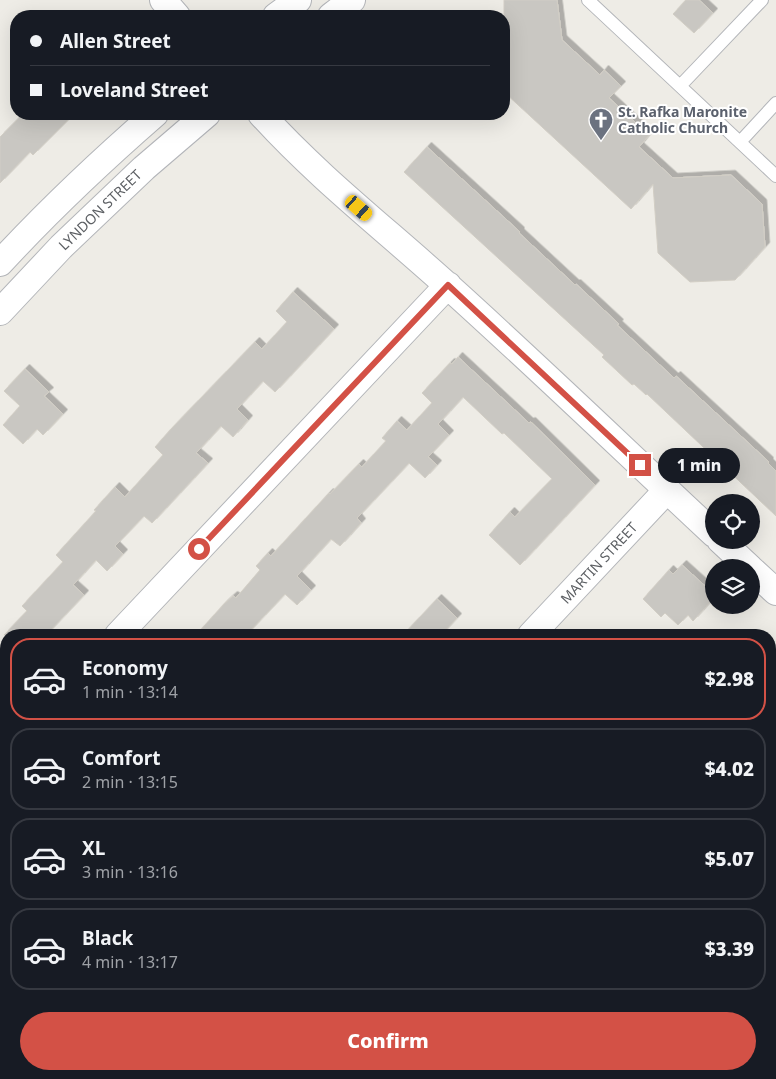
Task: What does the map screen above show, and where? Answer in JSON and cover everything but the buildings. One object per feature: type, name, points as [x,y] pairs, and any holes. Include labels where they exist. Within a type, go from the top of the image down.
[{"type":"street","points":[[162,0],[171,10]]},
{"type":"street","points":[[284,10],[298,0]]},
{"type":"street","points":[[339,10],[352,0]]},
{"type":"street","points":[[0,263],[39,220],[148,120]]},
{"type":"street","name":"LYNDON STREET","points":[[0,312],[68,240],[144,168],[200,120]]},
{"type":"street","points":[[266,120],[288,144],[448,285],[705,526]]},
{"type":"street","points":[[124,629],[448,285]]},
{"type":"street","name":"MARTIN STREET","points":[[537,629],[667,490]]},
{"type":"street","points":[[730,549],[740,559]]},
{"type":"street","points":[[760,577],[776,592]]},
{"type":"lane","points":[[588,0],[776,176]]},
{"type":"lane","points":[[680,86],[762,0]]},
{"type":"lane","points":[[740,142],[776,102]]},
{"type":"place","name":"St. Rafka Maronite Catholic Church","points":[[601,141]]},
{"type":"route","points":[[199,549],[448,285],[640,465]]}]
